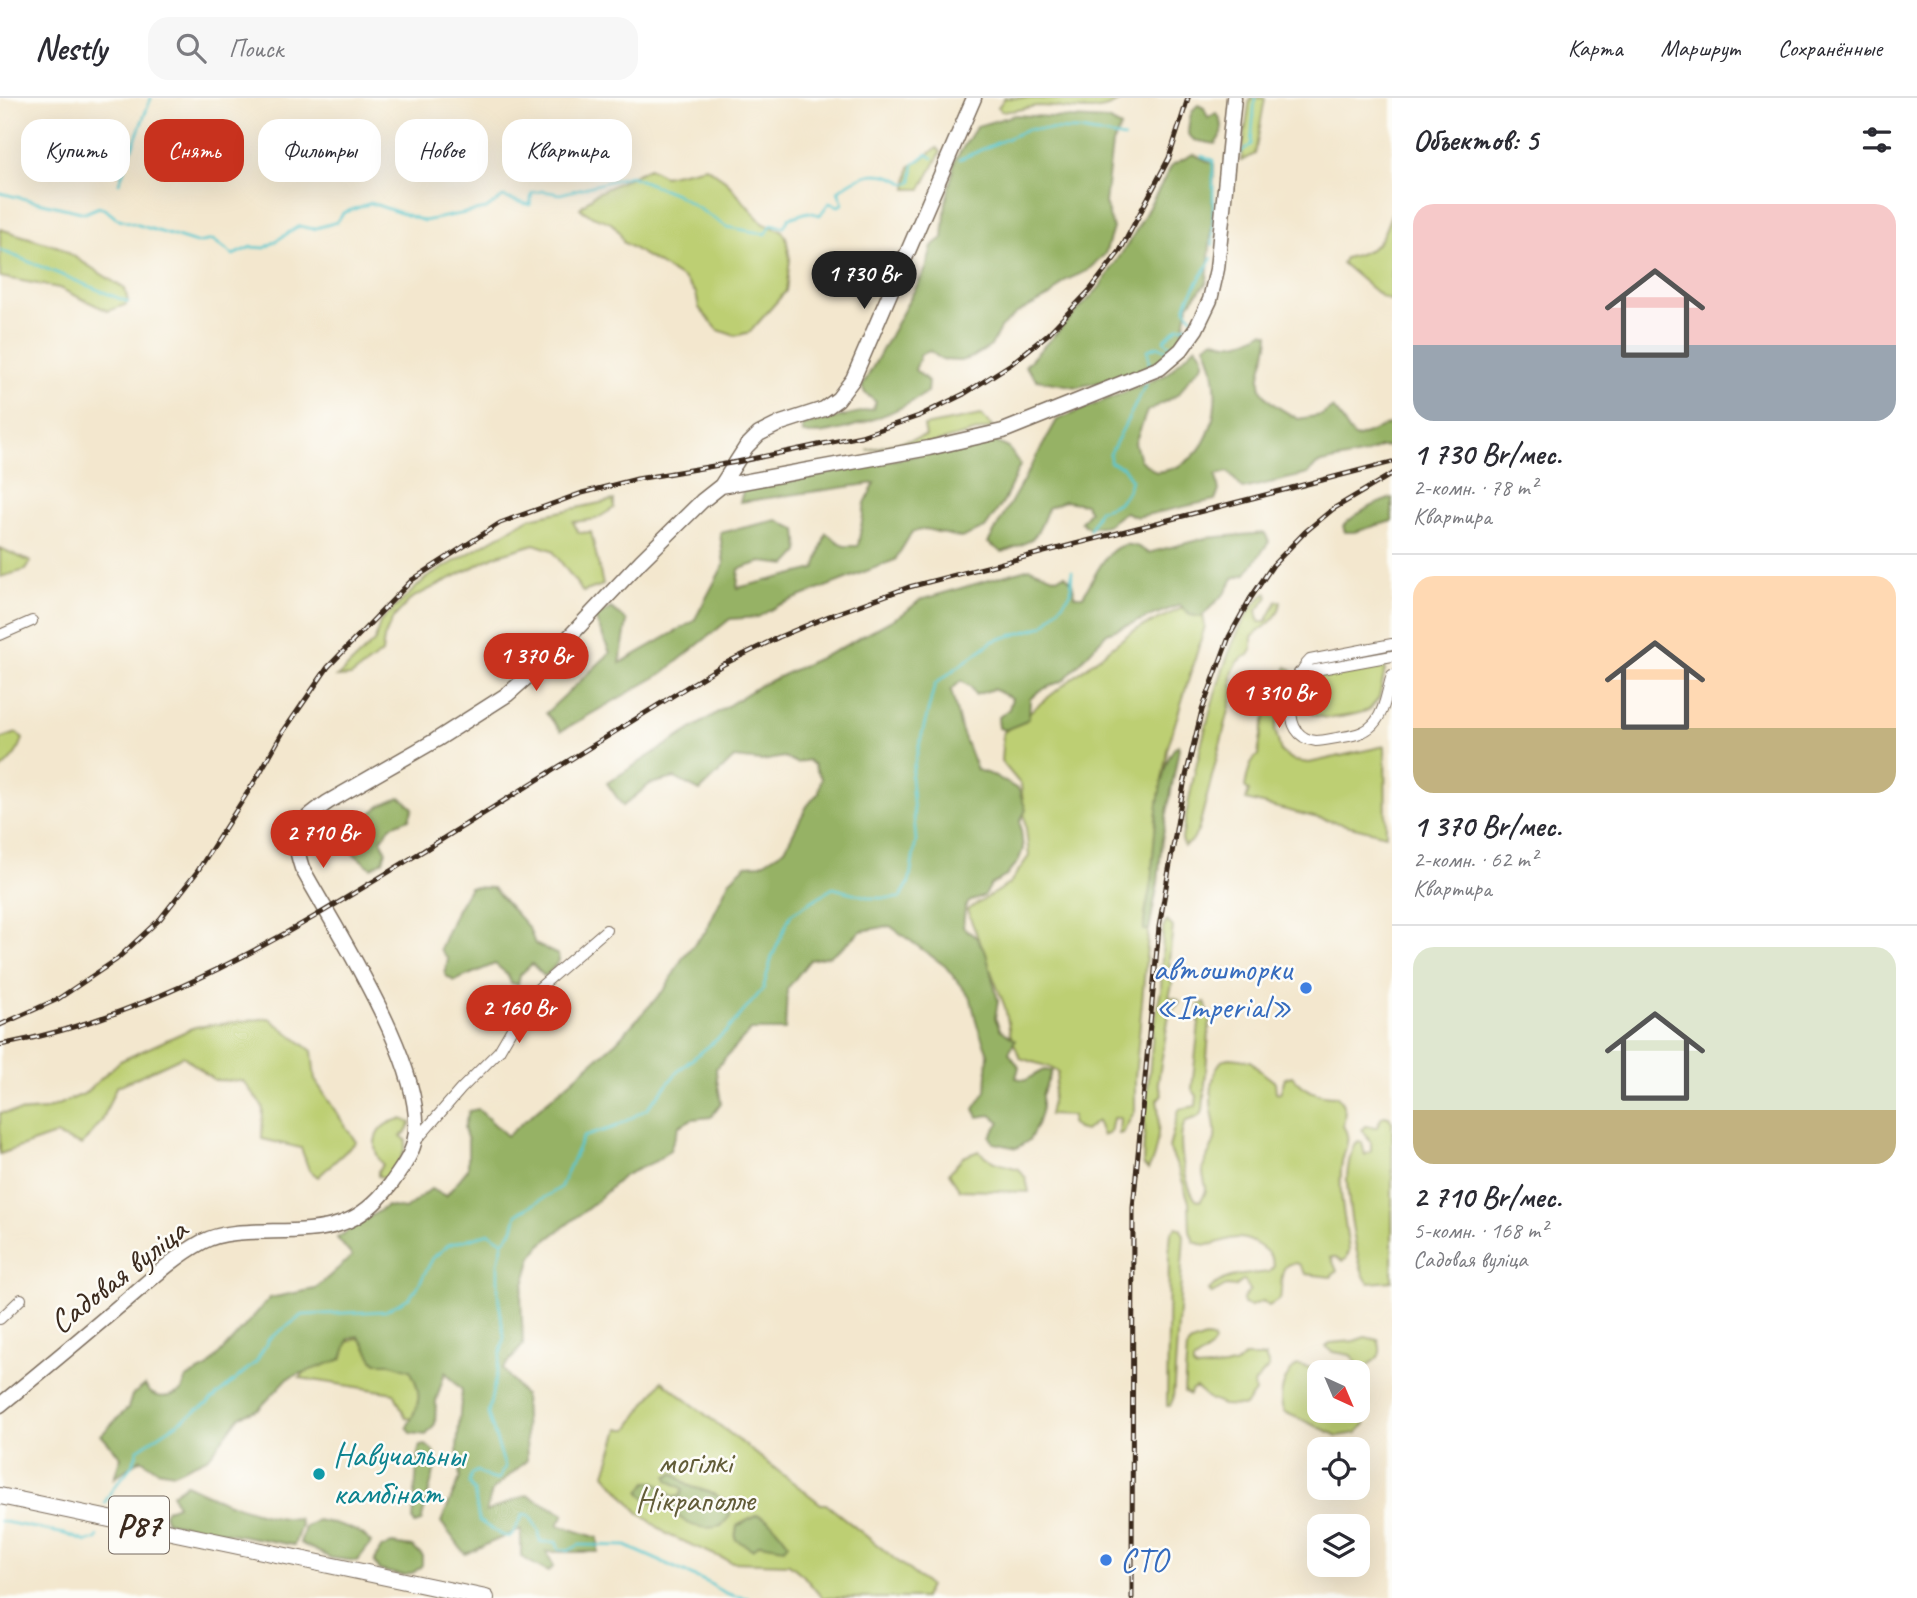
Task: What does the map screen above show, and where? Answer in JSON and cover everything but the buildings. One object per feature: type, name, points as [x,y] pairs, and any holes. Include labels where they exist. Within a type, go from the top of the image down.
[{"type":"main road","name":"Р87","points":[[0,1496],[486,1598]]},
{"type":"street","points":[[721,486],[746,447],[759,435],[781,423],[824,409],[838,399],[853,379],[974,98]]},
{"type":"street","points":[[721,486],[929,448],[1003,431],[1104,388],[1160,368],[1181,350],[1196,329],[1210,300],[1217,268],[1234,98]]},
{"type":"street","name":"Садовая вуліца","points":[[414,1143],[416,1112],[413,1090],[403,1059],[367,985],[302,868],[296,848],[296,835],[313,812],[508,694],[553,654],[641,561],[721,486]]},
{"type":"street","points":[[0,635],[32,621]]},
{"type":"street","points":[[1392,643],[1310,660],[1299,673],[1291,704],[1292,722],[1301,734],[1315,741],[1361,734],[1375,723],[1381,714],[1392,674]]},
{"type":"street","points":[[1299,673],[1392,656]]},
{"type":"street","name":"Садовая вуліца","points":[[0,1405],[167,1266],[203,1241],[238,1234],[295,1233],[321,1229],[358,1216],[385,1192],[400,1171],[414,1143],[461,1089],[499,1051],[532,994],[606,930]]},
{"type":"street","points":[[0,1319],[21,1298]]},
{"type":"green space","points":[[1005,98],[1122,98],[1114,104],[1094,110],[1038,106],[1001,111],[998,107]]},
{"type":"green space","points":[[1250,98],[1265,98],[1255,154],[1241,161]]},
{"type":"green space","points":[[1198,105],[1204,108],[1208,118],[1216,113],[1221,121],[1220,136],[1215,144],[1194,140],[1188,134],[1191,114]]},
{"type":"green space","points":[[1015,115],[1108,120],[1121,127],[1112,144],[1105,203],[1113,228],[1105,254],[1087,271],[1066,280],[1050,296],[1017,313],[1000,328],[991,346],[973,357],[960,361],[942,360],[930,351],[921,354],[915,370],[928,381],[927,392],[916,399],[867,422],[832,432],[803,433],[802,426],[873,409],[876,402],[862,387],[926,269],[932,246],[943,238],[946,202],[955,160],[977,126]]},
{"type":"green space","points":[[937,148],[941,152],[921,189],[907,189],[910,167]]},
{"type":"green space","points":[[1193,154],[1214,164],[1207,282],[1188,305],[1182,336],[1171,356],[1120,378],[1077,387],[1037,380],[1025,366],[1099,288],[1133,236],[1172,165]]},
{"type":"green space","points":[[706,167],[725,180],[763,224],[781,230],[786,237],[790,259],[786,291],[750,332],[735,336],[718,330],[699,308],[696,293],[685,280],[623,242],[615,226],[580,208],[595,194],[620,182],[632,182],[632,176],[649,168],[664,176]]},
{"type":"green space","points":[[1392,212],[1392,301],[1382,297],[1342,263],[1345,258],[1365,252],[1377,244]]},
{"type":"green space","points":[[0,229],[59,247],[125,289],[128,302],[108,311],[59,288],[0,277]]},
{"type":"green space","points":[[1263,332],[1269,334],[1260,385],[1273,404],[1298,419],[1322,415],[1332,408],[1356,438],[1392,423],[1392,446],[1317,464],[1308,474],[1243,489],[1228,472],[1216,475],[1219,491],[1215,500],[1137,517],[1125,512],[1107,525],[1088,528],[1081,522],[1090,511],[1085,504],[1064,501],[1048,508],[1037,533],[1028,542],[1002,552],[988,543],[1057,420],[1166,375],[1196,346],[1203,355],[1203,364],[1179,394],[1147,411],[1135,443],[1140,460],[1156,472],[1177,467],[1193,457],[1212,424],[1215,404],[1215,384],[1205,345],[1214,339],[1227,343],[1239,342]]},
{"type":"green space","points":[[981,415],[993,427],[937,442],[867,450],[926,436],[924,426]]},
{"type":"green space","points":[[991,440],[1009,448],[1020,465],[1004,501],[985,528],[961,538],[926,529],[912,532],[895,560],[779,605],[758,617],[730,619],[663,673],[561,731],[546,713],[610,653],[595,618],[611,608],[627,621],[620,663],[694,621],[724,564],[720,533],[777,520],[797,530],[799,552],[787,565],[762,562],[739,569],[737,588],[815,569],[826,533],[844,546],[858,546],[865,503],[875,483],[740,502],[743,491]]},
{"type":"green space","points":[[1392,498],[1392,521],[1345,532],[1343,526],[1354,517]]},
{"type":"green space","points":[[614,500],[614,508],[596,519],[573,522],[579,533],[591,532],[603,585],[583,592],[552,550],[534,544],[495,556],[412,598],[393,618],[384,638],[382,653],[351,676],[337,677],[375,641],[380,622],[426,578],[530,518]]},
{"type":"green space","points":[[1265,533],[1269,542],[1246,574],[1233,578],[1226,592],[1201,617],[1190,615],[1180,605],[1107,633],[1064,680],[1039,691],[1030,699],[1029,718],[1022,723],[1005,730],[999,728],[998,718],[1009,709],[1012,698],[993,689],[975,695],[971,687],[961,681],[951,690],[961,729],[977,770],[995,776],[1019,790],[1026,810],[1020,821],[1023,849],[1018,862],[1006,876],[991,885],[984,896],[969,902],[965,908],[963,927],[977,938],[986,953],[998,1001],[995,1018],[1000,1029],[1015,1040],[1009,1053],[1019,1067],[1016,1078],[1026,1080],[1044,1070],[1052,1071],[1042,1095],[1042,1108],[1037,1125],[1029,1140],[1017,1148],[993,1143],[990,1136],[1000,1122],[991,1115],[978,1117],[974,1109],[986,1091],[988,1054],[971,999],[945,966],[890,926],[861,931],[829,956],[810,960],[787,989],[785,1030],[751,1030],[716,1068],[721,1104],[711,1117],[692,1119],[679,1126],[670,1150],[656,1161],[623,1176],[591,1206],[543,1243],[532,1257],[521,1295],[523,1345],[503,1369],[524,1395],[527,1460],[492,1491],[486,1512],[527,1495],[564,1514],[558,1525],[598,1538],[598,1552],[546,1552],[554,1566],[548,1572],[521,1557],[521,1529],[465,1554],[441,1522],[460,1478],[457,1448],[462,1390],[445,1372],[436,1401],[435,1425],[426,1435],[411,1433],[407,1427],[415,1412],[418,1393],[410,1370],[388,1363],[376,1363],[358,1336],[349,1338],[342,1359],[288,1378],[259,1409],[240,1416],[209,1457],[174,1473],[157,1470],[141,1459],[114,1478],[121,1457],[101,1435],[128,1408],[132,1395],[145,1385],[152,1394],[161,1397],[182,1391],[186,1378],[207,1368],[270,1298],[315,1289],[352,1256],[337,1238],[387,1206],[405,1209],[431,1189],[446,1196],[468,1169],[468,1141],[464,1128],[469,1111],[478,1109],[507,1136],[616,1042],[665,989],[683,957],[706,931],[729,881],[746,865],[761,864],[785,849],[807,806],[819,792],[821,778],[808,760],[797,763],[784,757],[762,761],[734,758],[700,791],[675,778],[650,784],[623,806],[607,783],[759,686],[837,650],[903,614],[920,600],[1030,568],[1056,578],[1065,575],[1072,582],[1075,596],[1083,596],[1101,565],[1116,548],[1136,546],[1148,553],[1206,538]]},
{"type":"green space","points":[[0,548],[31,562],[26,570],[0,577]]},
{"type":"green space","points":[[1267,593],[1268,597],[1257,610],[1259,622],[1266,622],[1277,601],[1281,601],[1280,607],[1270,622],[1252,637],[1252,650],[1249,655],[1236,665],[1232,680],[1234,691],[1198,831],[1191,842],[1184,846],[1182,839],[1201,746],[1223,669],[1251,609]]},
{"type":"green space","points":[[1182,608],[1202,610],[1205,626],[1167,750],[1156,817],[1135,1078],[1135,1110],[1123,1133],[1119,1134],[1120,1118],[1113,1118],[1110,1133],[1103,1136],[1097,1121],[1085,1131],[1077,1129],[1071,1123],[1072,1116],[1049,1115],[1058,1072],[1020,1058],[1010,1033],[1005,1007],[967,910],[1009,884],[1029,856],[1021,785],[1001,761],[1003,733],[1131,632]]},
{"type":"green space","points":[[1381,663],[1385,670],[1379,698],[1369,710],[1326,718],[1311,713],[1306,707],[1305,685],[1314,675]]},
{"type":"green space","points":[[1287,667],[1292,670],[1275,729],[1281,752],[1295,761],[1309,763],[1385,746],[1386,835],[1246,800],[1249,791],[1245,787],[1248,774],[1258,755],[1262,729],[1276,681],[1280,682]]},
{"type":"green space","points":[[17,733],[23,739],[21,744],[0,770],[0,739]]},
{"type":"green space","points":[[1178,745],[1162,840],[1158,883],[1149,930],[1144,930],[1161,788],[1165,769]]},
{"type":"green space","points":[[401,797],[413,808],[409,819],[391,826],[381,839],[386,851],[383,861],[371,868],[342,841],[374,811]]},
{"type":"green space","points":[[470,887],[493,888],[529,928],[535,944],[558,955],[559,961],[548,974],[544,976],[532,964],[520,975],[518,985],[511,983],[507,974],[495,964],[454,981],[445,975],[448,959],[440,949],[457,909]]},
{"type":"green space","points":[[1167,921],[1173,927],[1169,960],[1172,985],[1169,997],[1180,1002],[1169,1014],[1158,1082],[1162,1094],[1157,1100],[1158,1136],[1148,1170],[1143,1164],[1145,1118],[1154,1023],[1161,990],[1163,928]]},
{"type":"green space","points":[[1205,1002],[1210,1018],[1203,1111],[1198,1117],[1186,1121],[1181,1138],[1185,1173],[1196,1200],[1200,1201],[1205,1192],[1203,1170],[1215,1134],[1211,1105],[1214,1075],[1224,1060],[1232,1058],[1251,1061],[1275,1082],[1276,1092],[1280,1093],[1285,1078],[1292,1076],[1312,1092],[1337,1096],[1344,1110],[1343,1126],[1347,1139],[1341,1184],[1349,1251],[1346,1259],[1342,1261],[1331,1257],[1337,1271],[1331,1277],[1306,1274],[1299,1264],[1287,1265],[1282,1274],[1280,1299],[1269,1306],[1263,1301],[1251,1306],[1243,1304],[1243,1299],[1250,1290],[1244,1280],[1235,1287],[1226,1286],[1212,1294],[1209,1290],[1222,1280],[1269,1272],[1274,1266],[1273,1262],[1266,1251],[1248,1240],[1239,1238],[1203,1245],[1194,1242],[1190,1231],[1189,1202],[1169,1148],[1178,1112],[1180,1109],[1196,1106],[1197,1096],[1192,1089],[1199,1023],[1198,1006]]},
{"type":"green space","points":[[269,1018],[312,1051],[315,1080],[356,1142],[318,1177],[309,1170],[301,1148],[262,1139],[263,1107],[243,1081],[214,1080],[183,1056],[116,1087],[102,1121],[82,1145],[55,1135],[0,1154],[0,1113],[45,1110],[84,1094],[120,1061],[195,1027]]},
{"type":"green space","points":[[1385,1116],[1392,1122],[1392,1281],[1369,1283],[1361,1266],[1354,1236],[1347,1181],[1355,1143],[1362,1143],[1365,1155],[1371,1151],[1371,1143],[1362,1129],[1365,1126],[1377,1127]]},
{"type":"green space","points":[[401,1119],[411,1122],[401,1136],[406,1140],[404,1151],[387,1178],[378,1176],[383,1165],[376,1149],[377,1136],[385,1125]]},
{"type":"green space","points":[[979,1151],[994,1162],[1019,1169],[1026,1179],[1029,1192],[960,1190],[949,1173],[963,1157]]},
{"type":"green space","points":[[1176,1227],[1180,1228],[1184,1235],[1173,1399],[1170,1406],[1167,1406],[1169,1253],[1171,1232]]},
{"type":"green space","points":[[1365,1337],[1378,1340],[1378,1357],[1370,1363],[1370,1360],[1355,1360],[1350,1355],[1334,1352],[1326,1347],[1330,1343]]},
{"type":"green space","points":[[356,1338],[417,1354],[426,1420],[406,1418],[394,1393],[300,1378],[318,1360]]},
{"type":"green space","points":[[1205,1338],[1213,1339],[1214,1343],[1193,1362],[1196,1369],[1225,1367],[1236,1364],[1244,1357],[1265,1357],[1269,1367],[1254,1384],[1255,1392],[1245,1406],[1223,1405],[1209,1399],[1196,1388],[1190,1395],[1184,1392],[1187,1347]]},
{"type":"green space","points":[[1298,1365],[1307,1367],[1307,1422],[1284,1412],[1282,1406],[1283,1386]]},
{"type":"green space","name":"могілкі Нікраполле","points":[[662,1381],[821,1504],[826,1504],[929,1586],[924,1598],[822,1598],[803,1575],[789,1564],[731,1562],[668,1535],[638,1512],[605,1474],[619,1429],[628,1429]]},
{"type":"green space","points":[[1309,1423],[1365,1423],[1357,1433],[1338,1436]]},
{"type":"green space","points":[[426,1445],[437,1460],[421,1522],[415,1524],[413,1520],[418,1452],[421,1446]]},
{"type":"green space","points":[[674,1473],[689,1486],[717,1496],[725,1503],[730,1516],[721,1526],[694,1526],[679,1517],[669,1503],[648,1500],[640,1492],[647,1482],[655,1482],[674,1497],[680,1496],[683,1489],[668,1480],[667,1476]]},
{"type":"green space","points":[[186,1484],[256,1512],[298,1518],[301,1525],[294,1545],[167,1522],[164,1514],[167,1509],[177,1505],[172,1494]]},
{"type":"green space","points":[[757,1515],[767,1519],[788,1543],[784,1548],[760,1544],[752,1549],[735,1539],[737,1526]]},
{"type":"green space","points":[[317,1520],[354,1530],[371,1543],[357,1561],[331,1558],[300,1543],[305,1527]]},
{"type":"green space","points":[[392,1544],[412,1547],[422,1555],[422,1565],[407,1575],[379,1570],[374,1562],[381,1548]]},
{"type":"waterway","points":[[119,183],[151,98]]},
{"type":"waterway","points":[[1239,153],[1251,145],[1255,98]]},
{"type":"waterway","points":[[960,159],[1029,129],[1080,130],[1124,138]]},
{"type":"waterway","points":[[0,193],[85,213],[99,207],[116,218],[196,243],[213,240],[233,255],[251,247],[265,248],[299,226],[313,229],[337,222],[343,213],[371,203],[424,221],[486,209],[503,197],[530,205],[532,193],[543,191],[560,194],[630,176],[676,194],[727,227],[766,234],[772,224],[784,227],[789,218],[808,212],[820,215],[829,203],[839,206],[843,204],[838,191],[863,176],[888,175],[906,184],[912,182],[914,164],[927,154],[933,158]]},
{"type":"waterway","points":[[1202,156],[1213,160],[1213,245]]},
{"type":"waterway","points":[[0,250],[128,302]]},
{"type":"waterway","points":[[1194,319],[1185,309],[1212,258]]},
{"type":"waterway","points":[[1149,363],[1148,350],[1158,346],[1170,352],[1173,347],[1164,341],[1165,339],[1178,327],[1191,326]]},
{"type":"waterway","points":[[1090,530],[1099,510],[1121,500],[1130,485],[1131,479],[1123,467],[1110,462],[1110,454],[1146,384]]},
{"type":"waterway","points":[[748,1598],[723,1592],[709,1583],[626,1546],[579,1545],[568,1551],[559,1549],[556,1542],[540,1542],[539,1531],[529,1515],[523,1514],[509,1537],[479,1521],[474,1491],[469,1483],[471,1474],[477,1471],[498,1480],[505,1467],[488,1414],[504,1338],[498,1293],[498,1263],[503,1242],[513,1229],[517,1214],[560,1188],[583,1137],[615,1127],[647,1109],[679,1070],[726,1032],[763,989],[772,957],[791,914],[833,888],[872,898],[900,898],[909,883],[916,841],[911,777],[935,684],[993,641],[1044,626],[1071,593],[1072,571]]},
{"type":"waterway","points":[[105,1503],[112,1489],[132,1465],[138,1449],[208,1403],[256,1362],[269,1339],[303,1315],[385,1311],[409,1298],[433,1258],[448,1245],[489,1233],[502,1241]]},
{"type":"waterway","points":[[0,1521],[65,1534],[87,1542],[98,1536]]},
{"type":"railway","points":[[0,1025],[58,999],[116,960],[160,919],[197,872],[283,732],[328,667],[412,580],[500,523],[582,493],[637,479],[737,462],[861,436],[919,416],[964,394],[1011,364],[1048,334],[1090,290],[1120,251],[1169,158],[1188,98]]},
{"type":"railway","points":[[0,1045],[117,1013],[227,965],[384,875],[724,664],[829,616],[909,587],[1392,462]]},
{"type":"railway","points":[[1132,1598],[1133,1208],[1159,927],[1184,784],[1202,710],[1229,637],[1250,599],[1273,565],[1305,532],[1333,509],[1392,474]]},
{"type":"place","name":"автошторки «Imperial»","points":[[1306,988]]},
{"type":"place","name":"Навучальны камбінат","points":[[319,1474]]},
{"type":"place","name":"СТО","points":[[1106,1560]]}]
